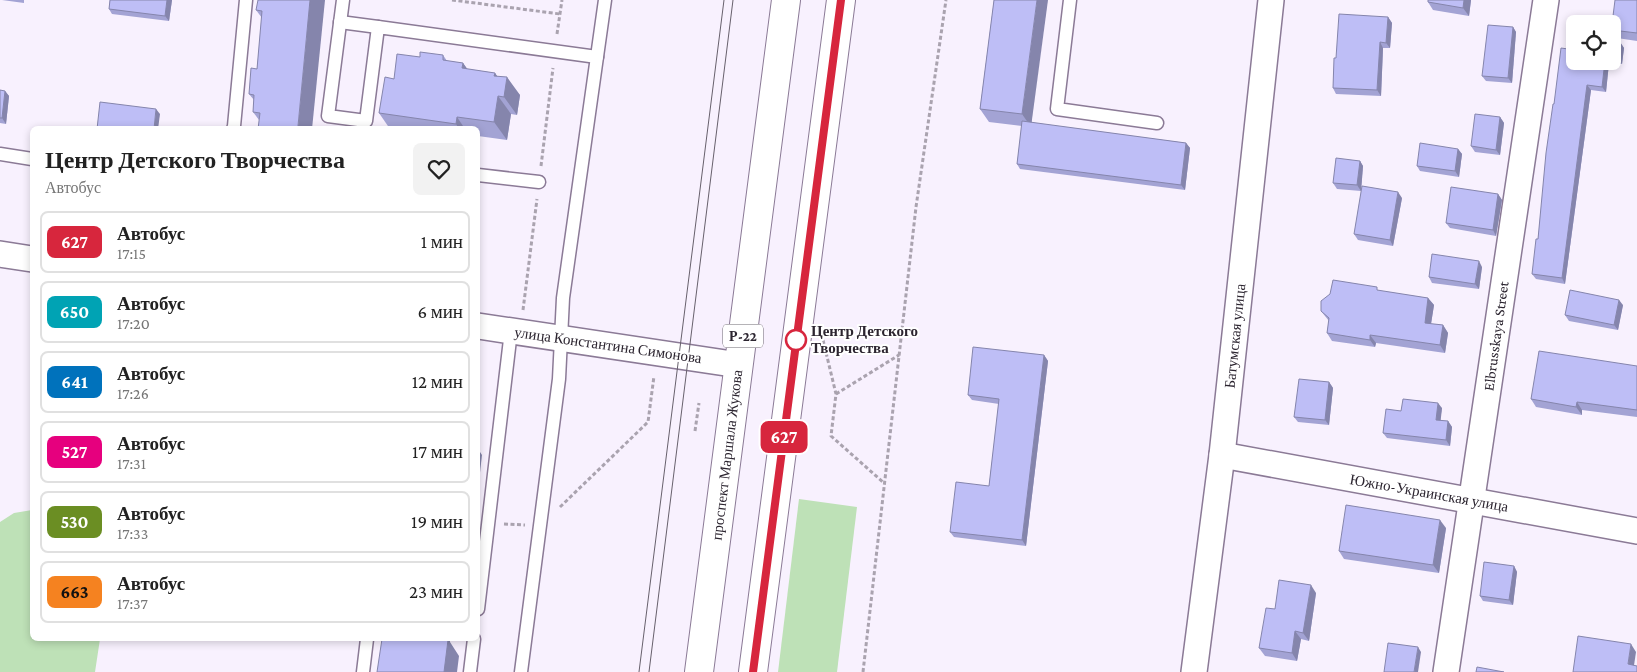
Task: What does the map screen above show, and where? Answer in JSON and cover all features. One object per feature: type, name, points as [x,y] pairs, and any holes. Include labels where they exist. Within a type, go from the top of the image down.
[{"type":"highway","name":"проспект Маршала Жукова","points":[[699,672],[786,0]]},
{"type":"highway","points":[[753,672],[841,0]]},
{"type":"street","name":"Батумская улица","points":[[1194,672],[1222,455],[1271,0]]},
{"type":"street","name":"Elbrusskaya Street","points":[[1446,672],[1546,0]]},
{"type":"street","points":[[0,254],[30,260]]},
{"type":"street","name":"улица Константина Симонова","points":[[480,326],[739,365]]},
{"type":"street","name":"Южно-Украинская улица","points":[[1222,455],[1637,531]]},
{"type":"lane","points":[[234,126],[246,0]]},
{"type":"lane","points":[[343,0],[328,116],[366,121],[378,28]]},
{"type":"lane","points":[[521,672],[560,379],[563,298],[605,0]]},
{"type":"lane","points":[[1070,0],[1057,109],[1157,123]]},
{"type":"lane","points":[[340,22],[597,57]]},
{"type":"lane","points":[[0,154],[30,159]]},
{"type":"lane","points":[[480,176],[539,182]]},
{"type":"lane","points":[[480,592],[511,331]]},
{"type":"lane","points":[[363,672],[367,641]]},
{"type":"lane","points":[[470,672],[474,641]]},
{"type":"path","points":[[452,0],[560,14]]},
{"type":"path","points":[[863,672],[916,207],[946,0]]},
{"type":"path","points":[[821,331],[836,394],[831,436],[884,483]]},
{"type":"path","points":[[836,394],[899,355]]},
{"type":"path","points":[[488,522],[540,527],[648,422],[654,371]]},
{"type":"path","points":[[695,431],[699,403]]},
{"type":"green space","points":[[799,499],[857,507],[837,672],[778,672]]},
{"type":"green space","points":[[30,510],[30,641],[100,641],[95,672],[0,672],[0,522],[14,513]]},
{"type":"building","points":[[110,0],[167,0],[165,16],[109,9]]},
{"type":"building","points":[[258,0],[310,0],[298,126],[258,126],[260,113],[253,112],[254,95],[249,94],[251,68],[257,69],[262,11],[256,10]]},
{"type":"building","points":[[994,0],[1037,0],[1022,114],[980,109]]},
{"type":"building","points":[[1428,0],[1464,0],[1463,8],[1428,2]]},
{"type":"building","points":[[1615,0],[1637,0],[1637,33],[1621,31],[1621,15],[1613,15]]},
{"type":"building","points":[[1339,14],[1388,17],[1386,43],[1380,42],[1377,90],[1333,88]]},
{"type":"building","points":[[1488,25],[1513,27],[1508,78],[1482,76]]},
{"type":"building","points":[[1561,48],[1566,49],[1566,70],[1604,70],[1602,87],[1587,85],[1562,278],[1532,274],[1536,239],[1538,239],[1546,153]]},
{"type":"building","points":[[420,52],[443,55],[443,60],[463,63],[462,68],[495,73],[494,76],[507,77],[504,97],[498,96],[494,122],[457,117],[456,124],[379,113],[385,77],[394,79],[397,54],[420,57]]},
{"type":"building","points":[[0,90],[5,91],[2,118],[0,118]]},
{"type":"building","points":[[100,102],[156,109],[154,126],[97,126]]},
{"type":"building","points":[[1475,114],[1500,117],[1496,150],[1471,146]]},
{"type":"building","points":[[1022,121],[1186,143],[1181,185],[1017,164]]},
{"type":"building","points":[[1420,143],[1458,149],[1455,171],[1417,166]]},
{"type":"building","points":[[1336,158],[1360,161],[1357,185],[1333,183]]},
{"type":"building","points":[[1362,186],[1398,192],[1390,240],[1354,234]]},
{"type":"building","points":[[1451,187],[1498,194],[1493,230],[1446,223]]},
{"type":"building","points":[[1432,254],[1479,261],[1475,284],[1429,277]]},
{"type":"building","points":[[1333,280],[1377,287],[1377,290],[1428,298],[1425,323],[1443,325],[1440,345],[1370,335],[1370,340],[1327,333],[1329,318],[1321,311],[1321,301],[1330,294]]},
{"type":"building","points":[[1570,290],[1619,300],[1614,325],[1565,315]]},
{"type":"building","points":[[973,347],[1044,355],[1022,540],[950,532],[956,482],[989,486],[999,399],[968,395]]},
{"type":"building","points":[[1539,351],[1637,366],[1637,410],[1577,402],[1576,407],[1531,399]]},
{"type":"building","points":[[1299,379],[1329,382],[1325,420],[1294,417]]},
{"type":"building","points":[[1403,399],[1438,403],[1436,420],[1448,421],[1446,440],[1383,433],[1386,409],[1401,411]]},
{"type":"building","points":[[1346,505],[1440,520],[1433,565],[1339,551]]},
{"type":"building","points":[[1484,562],[1514,566],[1509,600],[1480,596]]},
{"type":"building","points":[[1279,580],[1311,585],[1303,633],[1295,631],[1292,653],[1259,648],[1266,608],[1275,609]]},
{"type":"building","points":[[1578,636],[1631,644],[1628,664],[1637,666],[1637,672],[1573,672]]},
{"type":"building","points":[[382,641],[448,641],[444,672],[377,672]]},
{"type":"building","points":[[1388,643],[1418,647],[1414,672],[1384,672]]},
{"type":"building","points":[[1477,667],[1504,672],[1476,672]]},
{"type":"tram line","points":[[639,672],[724,0]]},
{"type":"tram line","points":[[649,672],[733,0]]},
{"type":"bus line","name":"627","points":[[753,672],[841,0]]},
{"type":"place","name":"Центр Детского Творчества","points":[[796,340]]}]
